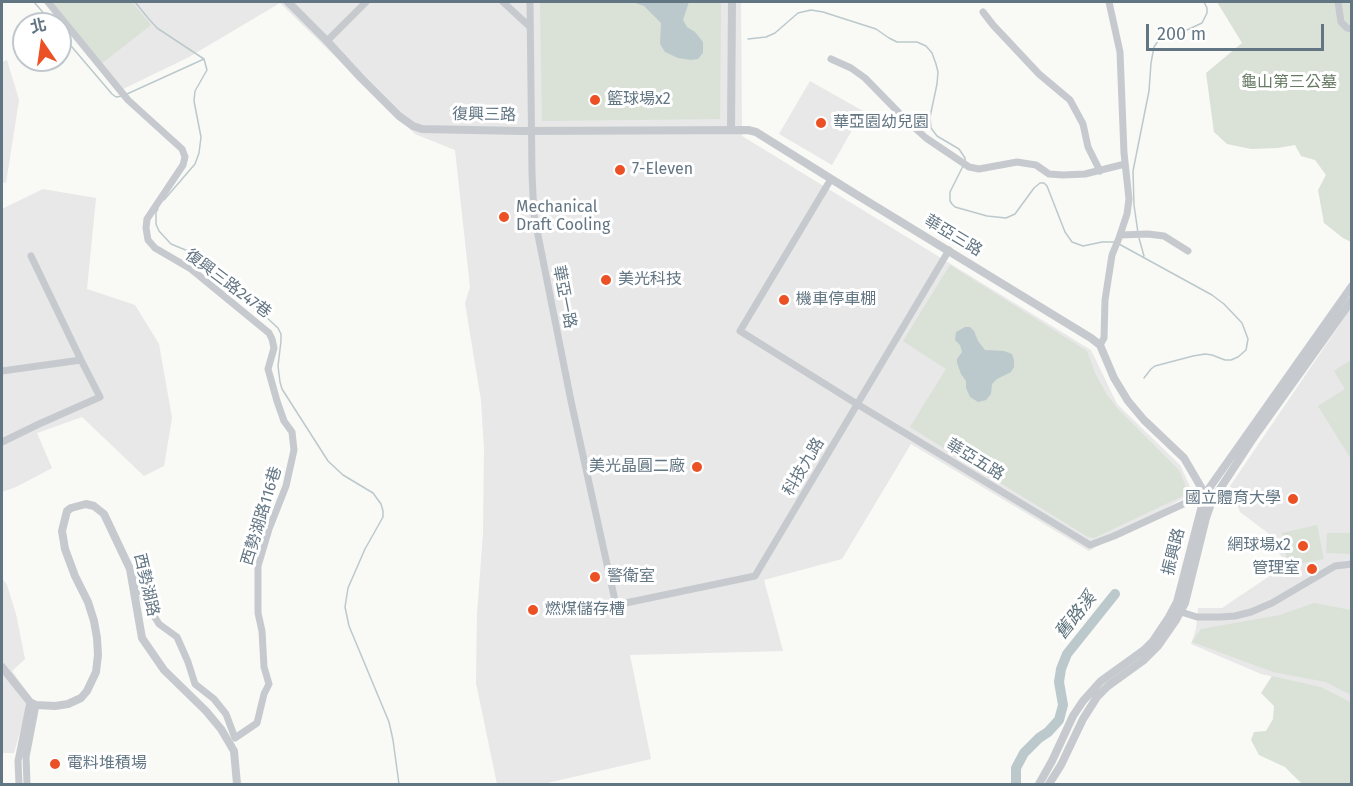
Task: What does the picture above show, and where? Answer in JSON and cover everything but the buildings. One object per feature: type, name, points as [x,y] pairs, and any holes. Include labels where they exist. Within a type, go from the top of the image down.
[{"type":"street","name":"復興三路247巷","points":[[48,2],[128,100],[182,149],[185,157],[183,165],[147,219],[148,240],[155,248],[191,269],[269,333],[273,339]]},
{"type":"street","name":"復興三路","points":[[288,2],[399,116],[413,126],[422,129],[731,130]]},
{"type":"street","points":[[327,41],[366,2]]},
{"type":"street","points":[[503,2],[530,27]]},
{"type":"street","name":"華亞一路","points":[[530,2],[534,216],[571,401],[616,605]]},
{"type":"street","points":[[731,130],[732,2]]},
{"type":"street","points":[[1109,2],[1120,52],[1125,164],[1129,199],[1127,214],[1112,255],[1105,300],[1104,338],[1100,345],[1114,378],[1128,401],[1144,420],[1184,458],[1209,498]]},
{"type":"street","points":[[1338,2],[1341,22],[1347,28],[1352,29]]},
{"type":"street","points":[[983,12],[1039,74],[1070,100],[1083,124],[1088,147],[1100,171]]},
{"type":"street","points":[[831,58],[865,78],[926,138],[969,167],[979,169],[1017,162],[1036,165],[1049,174],[1084,174],[1125,164]]},
{"type":"street","name":"華亞三路","points":[[731,130],[756,132],[1100,345]]},
{"type":"street","name":"華亞五路","points":[[831,179],[740,331],[1090,545],[1209,498]]},
{"type":"street","points":[[1120,237],[1148,234],[1164,237],[1188,251]]},
{"type":"street","name":"科技九路","points":[[616,605],[755,576],[949,250]]},
{"type":"street","points":[[2,442],[100,397],[31,256]]},
{"type":"street","name":"振興路","points":[[1049,784],[1097,697],[1108,686],[1144,660],[1163,639],[1177,611],[1177,602],[1209,498],[1352,286]]},
{"type":"street","name":"振興路","points":[[1209,498],[1352,300]]},
{"type":"street","name":"西勢湖路116巷","points":[[130,569],[159,624],[177,638],[195,684],[214,699],[226,714],[235,738],[257,723],[264,694],[269,684],[264,667],[262,631],[258,613],[258,566],[269,529],[286,486],[294,450],[292,432],[284,421],[268,369],[273,339]]},
{"type":"street","points":[[2,371],[81,360]]},
{"type":"street","name":"西勢湖路","points":[[33,703],[56,706],[81,698],[92,681],[98,664],[94,621],[65,549],[62,531],[67,511],[86,504],[94,506],[104,514],[130,569],[142,638],[164,670],[221,729],[234,751],[237,784]]},
{"type":"street","points":[[1177,611],[1197,617],[1220,617],[1251,612],[1272,603],[1335,566],[1352,564]]},
{"type":"street","name":"振興路","points":[[1039,784],[1073,716],[1083,701],[1101,681],[1144,650],[1177,611]]},
{"type":"street","points":[[2,668],[33,703],[26,757],[27,784]]},
{"type":"street","points":[[19,784],[18,761],[33,703]]},
{"type":"shaded area","points":[[45,2],[741,2],[742,136],[1091,350],[1117,404],[1180,465],[1193,493],[1089,551],[911,444],[842,559],[764,580],[783,651],[630,655],[651,759],[543,784],[497,784],[476,683],[477,614],[483,533],[484,449],[481,400],[465,303],[470,287],[455,150],[415,134],[280,3],[189,57],[117,92],[72,36],[72,12],[53,12]]},
{"type":"shaded area","points":[[633,2],[689,2],[683,20],[703,42],[703,53],[698,59],[691,60],[678,58],[665,52],[660,44],[661,23],[644,6]]},
{"type":"shaded area","points":[[7,60],[19,100],[6,183],[2,182],[2,62]]},
{"type":"shaded area","name":"華亞園幼兒園","points":[[810,81],[863,111],[832,165],[779,134]]},
{"type":"shaded area","points":[[43,189],[96,198],[87,289],[135,305],[159,344],[172,418],[164,466],[144,476],[82,417],[37,433],[52,468],[2,492],[2,209]]},
{"type":"shaded area","name":"國立體育大學","points":[[1351,308],[1351,702],[1321,687],[1261,674],[1191,644],[1196,629],[1198,608],[1222,608],[1286,565],[1268,533],[1240,512],[1230,486]]},
{"type":"shaded area","points":[[970,327],[974,331],[985,350],[1004,351],[1012,354],[1014,360],[1011,372],[997,379],[992,384],[991,394],[986,400],[978,402],[970,397],[966,381],[957,363],[962,352],[955,340],[956,332]]},
{"type":"shaded area","points":[[2,578],[7,585],[16,614],[25,659],[12,671],[30,696],[14,753],[2,753]]},
{"type":"green space","points":[[49,2],[132,2],[151,25],[101,64],[72,29],[72,12],[57,12]]},
{"type":"green space","points":[[540,2],[721,2],[720,119],[542,121]]},
{"type":"green space","name":"龜山第三公墓","points":[[1217,2],[1351,2],[1351,242],[1324,223],[1318,190],[1326,175],[1315,160],[1301,156],[1295,145],[1251,149],[1227,144],[1214,132],[1206,73],[1242,43]]},
{"type":"green space","points":[[950,265],[1087,351],[1095,373],[1107,395],[1179,470],[1188,492],[1094,538],[1088,537],[910,427],[946,369],[903,341]]},
{"type":"green space","points":[[1351,360],[1351,459],[1318,406],[1345,389],[1334,371]]},
{"type":"green space","name":"網球場x2","points":[[1317,525],[1324,559],[1288,566],[1282,533]]},
{"type":"green space","name":"網球場x2","points":[[1327,533],[1351,533],[1351,554],[1326,553]]},
{"type":"green space","points":[[1314,603],[1351,610],[1351,695],[1326,682],[1273,672],[1192,642],[1201,629],[1280,615]]},
{"type":"green space","points":[[1272,676],[1321,687],[1351,702],[1351,784],[1302,784],[1285,767],[1259,755],[1251,740],[1254,732],[1266,731],[1273,719],[1274,706],[1261,693]]},
{"type":"waterway","points":[[34,2],[43,12]]},
{"type":"waterway","points":[[135,2],[157,28],[204,59],[207,70],[195,91],[194,101],[201,137],[199,153],[195,164],[164,200]]},
{"type":"waterway","points":[[1138,233],[1133,171],[1149,91],[1154,47],[1158,41],[1202,23],[1207,13],[1204,2]]},
{"type":"waterway","points":[[748,39],[766,37],[775,33],[798,13],[811,10],[876,29],[897,42],[917,42],[926,46],[932,53],[938,72],[930,117],[931,128],[937,136],[959,149],[965,161]]},
{"type":"waterway","points":[[72,47],[112,94],[116,97],[122,96]]},
{"type":"waterway","points":[[127,94],[204,59]]},
{"type":"waterway","points":[[963,166],[950,192],[950,201],[955,207],[987,216],[1006,218],[1015,214],[1034,188],[1044,183],[1065,232],[1072,242],[1083,246],[1114,242]]},
{"type":"waterway","points":[[158,209],[156,224],[171,244],[200,256],[278,328],[281,334],[278,366],[282,389],[328,461],[343,475],[373,493],[381,504],[383,517],[365,549],[348,588],[345,607],[349,626],[389,722],[399,784]]},
{"type":"waterway","points":[[1139,238],[1144,256]]},
{"type":"waterway","points":[[1119,244],[1212,295],[1242,323],[1248,339],[1246,350],[1231,360],[1205,354],[1193,356],[1155,366],[1144,378]]},
{"type":"waterway","name":"舊路溪","points":[[1016,784],[1016,768],[1024,753],[1059,720],[1063,705],[1059,682],[1067,654],[1115,594]]},
{"type":"place","name":"籃球場x2","points":[[595,100]]},
{"type":"place","name":"華亞園幼兒園","points":[[821,123]]},
{"type":"place","name":"7-Eleven","points":[[620,170]]},
{"type":"place","name":"Mechanical Draft Cooling","points":[[504,217]]},
{"type":"place","name":"美光科技","points":[[606,280]]},
{"type":"place","name":"機車停車棚","points":[[784,300]]},
{"type":"place","name":"美光晶圓二廠","points":[[697,467]]},
{"type":"place","name":"國立體育大學","points":[[1293,499]]},
{"type":"place","name":"網球場x2","points":[[1303,546]]},
{"type":"place","name":"管理室","points":[[1312,569]]},
{"type":"place","name":"警衛室","points":[[595,577]]},
{"type":"place","name":"燃煤儲存槽","points":[[533,610]]},
{"type":"place","name":"電料堆積場","points":[[55,764]]}]
